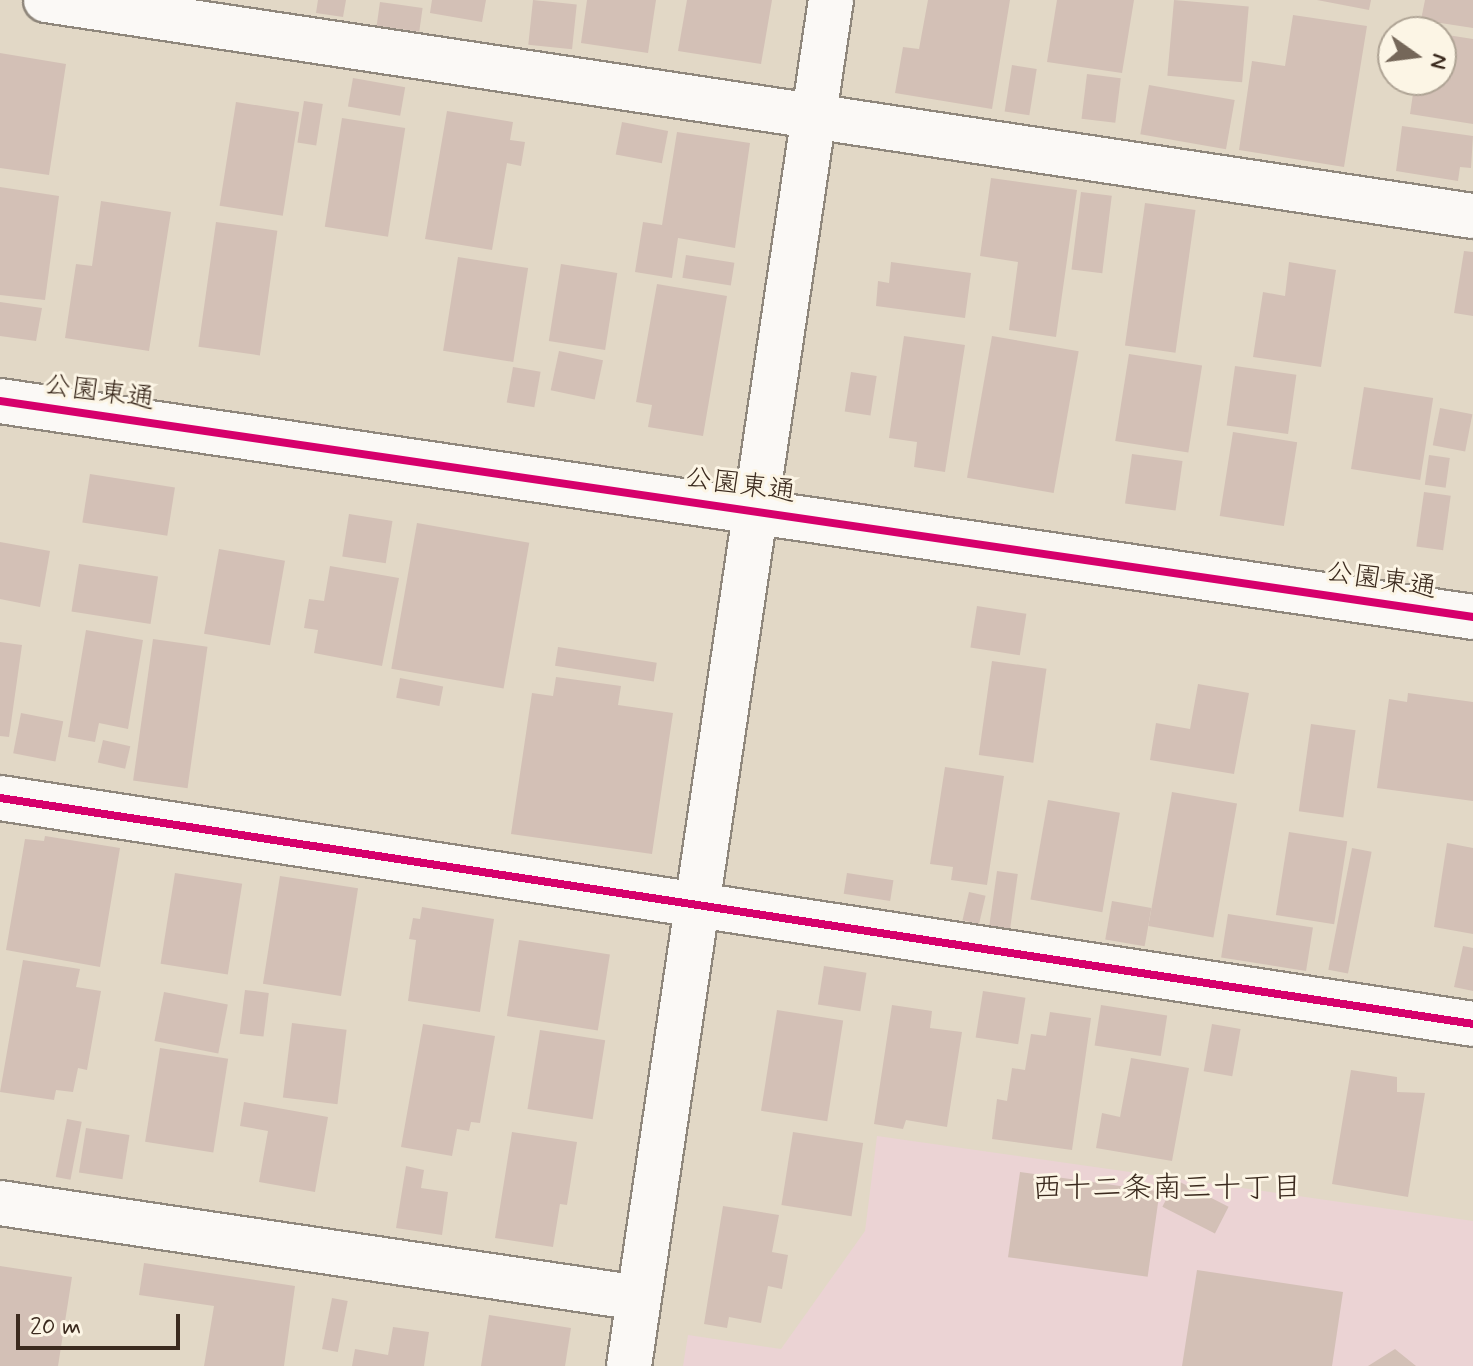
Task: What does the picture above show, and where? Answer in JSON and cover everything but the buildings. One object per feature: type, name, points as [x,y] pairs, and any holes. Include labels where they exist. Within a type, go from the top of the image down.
[{"type":"street","points":[[46,0],[812,119],[1473,216]]},
{"type":"street","points":[[629,1366],[695,902],[831,0]]},
{"type":"street","name":"公園東通","points":[[0,401],[1473,617]]},
{"type":"street","points":[[0,798],[695,902],[1473,1024]]},
{"type":"street","points":[[0,1203],[639,1298]]},
{"type":"shaded area","points":[[877,1136],[1473,1221],[1473,1366],[683,1366],[688,1335],[781,1349],[865,1231]]},
{"type":"cycle path","points":[[0,401],[1473,617]]},
{"type":"cycle path","points":[[0,798],[1473,1024]]},
{"type":"district","name":"西十二条南三十丁目","points":[[1167,1189]]}]
